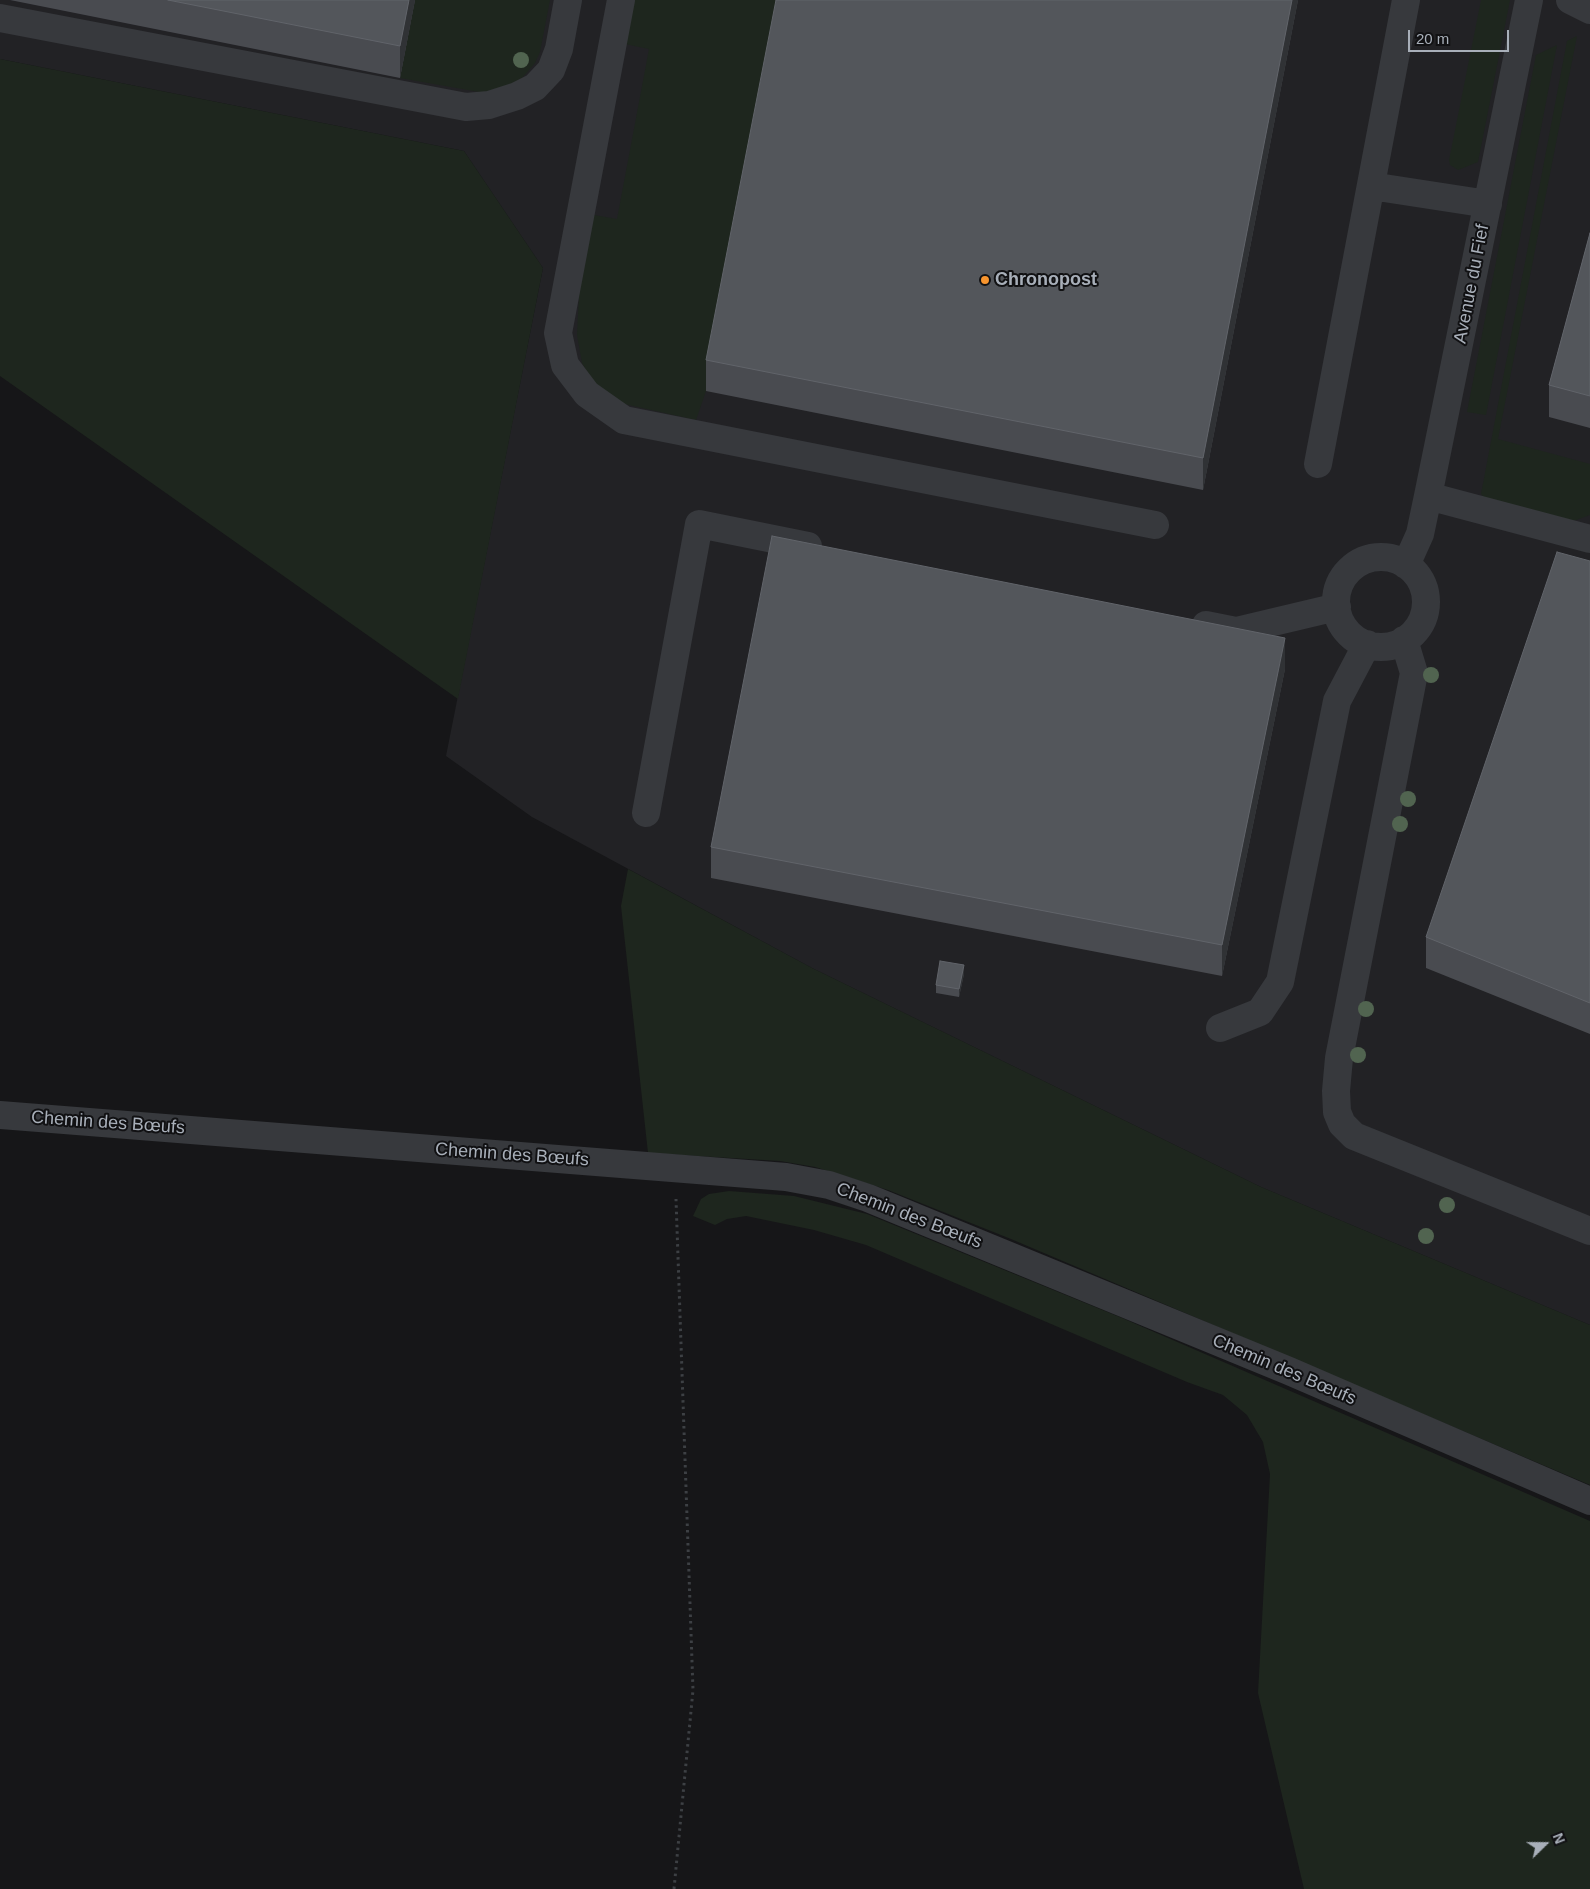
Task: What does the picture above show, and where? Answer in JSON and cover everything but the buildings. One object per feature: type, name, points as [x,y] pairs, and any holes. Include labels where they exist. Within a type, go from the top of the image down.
[{"type":"street","points":[[0,18],[466,107],[489,105],[517,96],[535,87],[551,70],[559,49],[568,0]]},
{"type":"street","points":[[621,0],[558,334],[565,365],[587,394],[624,420],[1155,525]]},
{"type":"street","points":[[1318,464],[1406,0]]},
{"type":"street","name":"Avenue du Fief","points":[[1406,565],[1420,534],[1528,0]]},
{"type":"street","points":[[1570,0],[1590,10]]},
{"type":"street","points":[[1371,186],[1488,204]]},
{"type":"street","points":[[1428,496],[1590,539]]},
{"type":"street","points":[[646,813],[699,524],[835,551]]},
{"type":"street","points":[[1370,558],[1394,559],[1406,565],[1415,573],[1422,584],[1425,596],[1425,609],[1422,621],[1414,632],[1404,640],[1380,647],[1368,644],[1347,630],[1340,620],[1337,594],[1341,582],[1348,571],[1358,563],[1370,558]]},
{"type":"street","points":[[1177,619],[1236,631],[1337,607]]},
{"type":"street","points":[[1404,640],[1414,673],[1339,1058],[1336,1090],[1337,1112],[1342,1124],[1354,1136],[1590,1232]]},
{"type":"street","points":[[1220,1028],[1260,1012],[1280,982],[1336,701],[1368,644]]},
{"type":"street","name":"Chemin des Bœufs","points":[[0,1115],[786,1177],[828,1185],[868,1198],[1289,1371],[1590,1501]]},
{"type":"path","points":[[674,1889],[693,1690],[675,1168]]},
{"type":"shaded area","points":[[0,0],[1590,0],[1590,1325],[1261,1187],[812,968],[532,817],[446,756],[543,268],[464,151],[0,59]]},
{"type":"shaded area","points":[[415,0],[550,0],[540,52],[535,63],[523,77],[510,86],[485,93],[400,78]]},
{"type":"shaded area","points":[[633,0],[782,0],[706,391],[696,420],[620,403],[594,385],[582,363],[577,335],[579,294],[594,215],[617,219],[649,49],[625,44]]},
{"type":"shaded area","points":[[1481,0],[1510,0],[1478,162],[1458,170],[1450,165],[1449,160]]},
{"type":"shaded area","points":[[1577,36],[1498,439],[1590,464],[1590,515],[1562,525],[1486,499],[1481,494],[1567,41]]},
{"type":"shaded area","points":[[1557,45],[1486,415],[1467,412],[1536,55]]},
{"type":"shaded area","points":[[0,59],[464,151],[543,268],[458,699],[0,376]]},
{"type":"shaded area","points":[[628,869],[812,968],[1261,1187],[1590,1325],[1590,1485],[1011,1239],[888,1190],[815,1167],[780,1161],[648,1153],[621,906]]},
{"type":"shaded area","points":[[729,1191],[794,1196],[867,1214],[1122,1318],[1590,1521],[1590,1889],[1304,1889],[1258,1693],[1270,1474],[1263,1442],[1247,1415],[1223,1395],[1187,1382],[866,1245],[814,1230],[746,1216],[727,1219],[715,1225],[693,1216],[701,1199],[709,1194]]},
{"type":"place","name":"Chronopost","points":[[985,280]]}]
